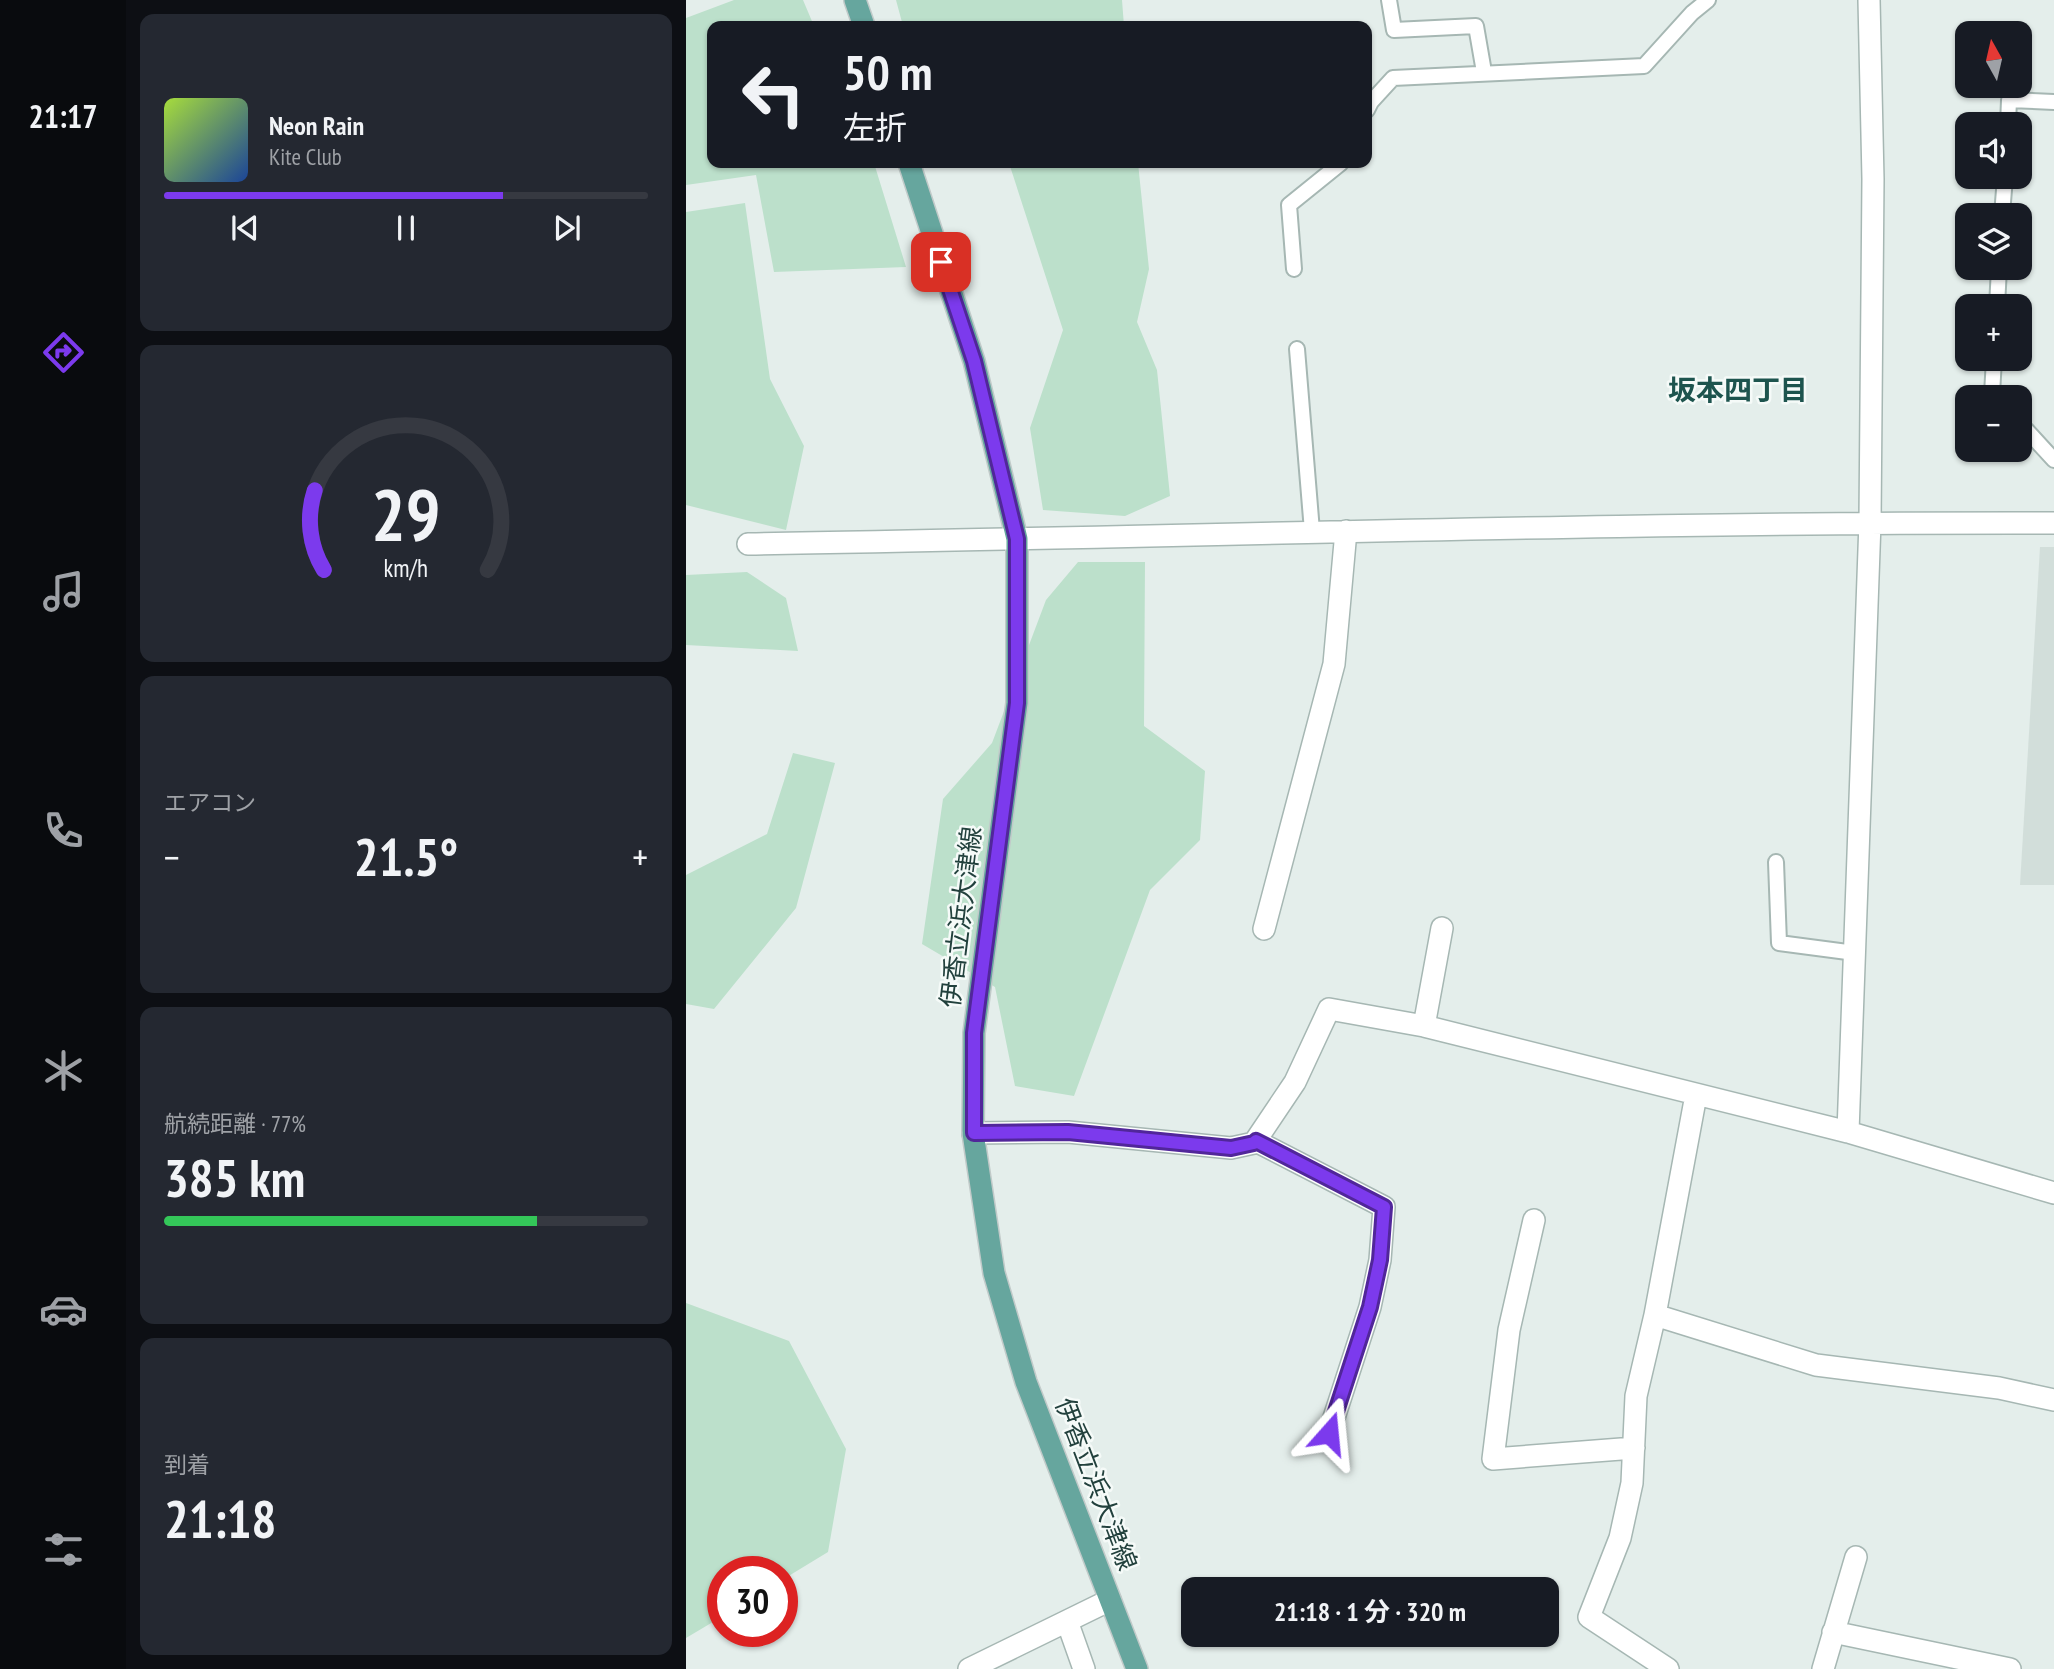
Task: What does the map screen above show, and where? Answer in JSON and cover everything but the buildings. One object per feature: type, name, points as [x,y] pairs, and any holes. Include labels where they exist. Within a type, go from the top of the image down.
[{"type":"main road","points":[[855,0],[862,21]]},
{"type":"main road","name":"伊香立浜大津線","points":[[911,168],[974,361],[1017,539],[1017,703],[974,1033],[974,1133],[994,1273],[1026,1382],[1137,1669]]},
{"type":"street","points":[[1849,1132],[1870,522],[1873,179],[1869,0]]},
{"type":"street","points":[[748,544],[1870,522],[2054,523]]},
{"type":"street","points":[[1264,929],[1335,664],[1346,531]]},
{"type":"street","points":[[1424,1026],[1442,928]]},
{"type":"street","points":[[974,1133],[1068,1132],[1231,1148],[1254,1143],[1296,1083],[1329,1009],[1424,1026],[1849,1132],[2054,1192]]},
{"type":"street","points":[[1668,1669],[1588,1617],[1620,1538],[1632,1483],[1636,1396],[1656,1315],[1696,1095]]},
{"type":"street","points":[[1256,1141],[1384,1207],[1380,1260],[1370,1307],[1329,1433]]},
{"type":"street","points":[[1534,1220],[1509,1330],[1493,1459],[1634,1448]]},
{"type":"street","points":[[1656,1315],[1816,1365],[1999,1388],[2054,1400]]},
{"type":"street","points":[[1823,1669],[1856,1557]]},
{"type":"street","points":[[969,1669],[1110,1600]]},
{"type":"street","points":[[1067,1621],[1084,1669]]},
{"type":"street","points":[[1833,1632],[2010,1669]]},
{"type":"lane","points":[[1389,0],[1394,30],[1476,26],[1484,72]]},
{"type":"lane","points":[[1372,101],[1394,78],[1644,66],[1692,13],[1708,0]]},
{"type":"lane","points":[[2008,112],[2009,100],[2054,102]]},
{"type":"lane","points":[[1294,269],[1289,205],[1335,168]]},
{"type":"lane","points":[[1297,349],[1312,531]]},
{"type":"lane","points":[[2032,436],[2054,460]]},
{"type":"lane","points":[[1776,862],[1779,943],[1855,953]]},
{"type":"shaded area","points":[[2040,547],[2054,547],[2054,885],[2020,885]]},
{"type":"green space","points":[[734,0],[803,0],[812,21],[707,21],[707,168],[876,168],[906,267],[774,272],[756,175],[686,185],[686,18]]},
{"type":"green space","points":[[896,0],[1122,0],[1124,21],[902,21]]},
{"type":"green space","points":[[1011,168],[1139,168],[1149,269],[1137,322],[1157,370],[1170,496],[1125,516],[1043,510],[1030,428],[1063,330]]},
{"type":"green space","points":[[745,203],[770,379],[804,446],[786,530],[686,505],[686,212]]},
{"type":"green space","points":[[1078,562],[1145,562],[1144,726],[1205,771],[1200,840],[1150,890],[1074,1096],[1015,1086],[995,987],[922,944],[943,799],[992,743],[1046,600]]},
{"type":"green space","points":[[747,572],[786,598],[798,651],[686,645],[686,575]]},
{"type":"green space","points":[[793,753],[835,763],[796,908],[714,1009],[686,1004],[686,875],[767,834]]},
{"type":"green space","points":[[686,1303],[789,1341],[846,1449],[828,1552],[798,1570],[798,1556],[707,1556],[707,1626],[686,1638]]},
{"type":"district","name":"坂本四丁目","points":[[1738,390]]},
{"type":"route","points":[[941,262],[974,361],[1017,539],[1017,703],[974,1033],[974,1133],[1068,1132],[1231,1148],[1256,1141],[1384,1207],[1380,1260],[1370,1307],[1329,1433]]}]
